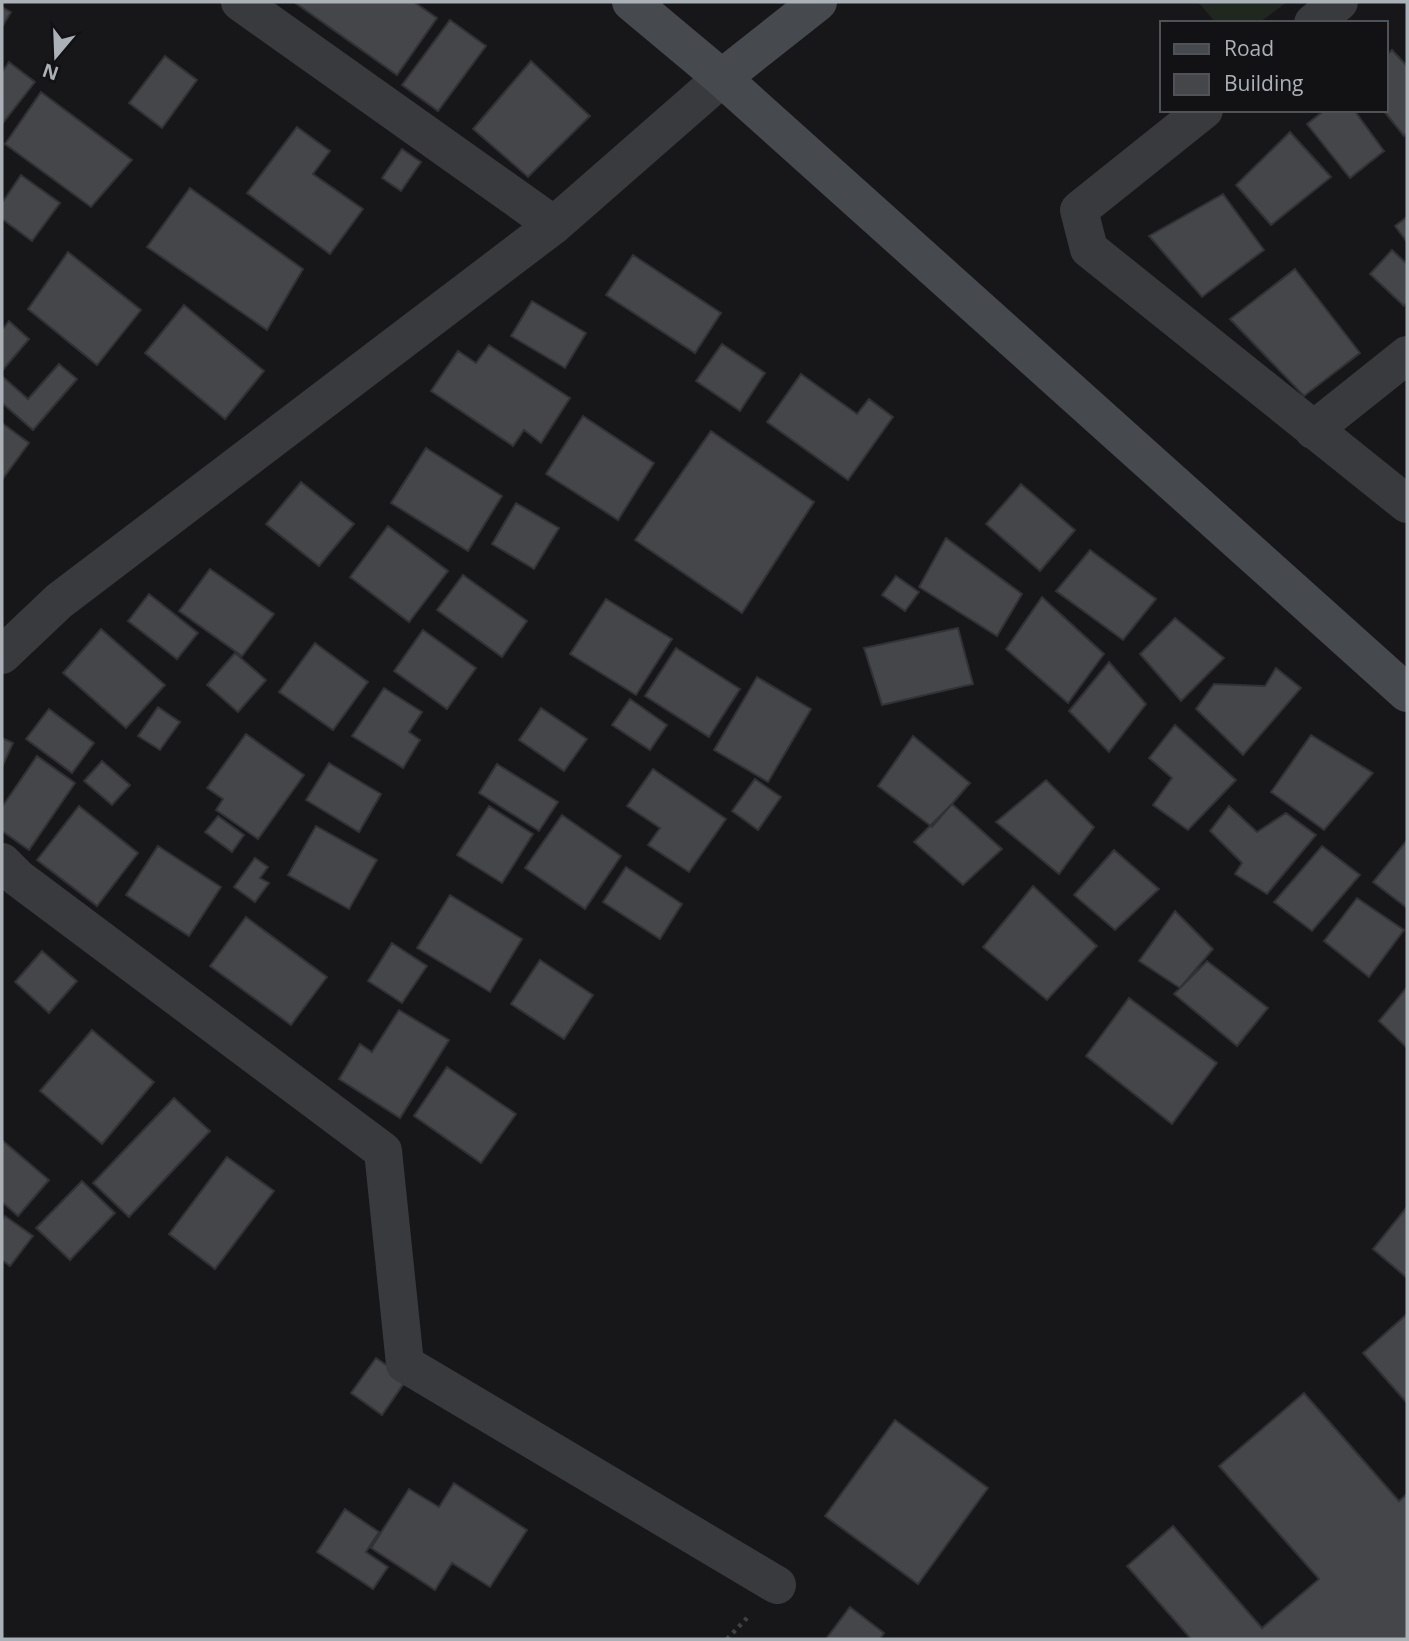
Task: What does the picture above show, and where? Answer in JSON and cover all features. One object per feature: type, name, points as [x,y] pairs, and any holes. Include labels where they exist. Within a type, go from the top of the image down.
[{"type":"street","points":[[240,2],[554,225]]},
{"type":"street","points":[[631,2],[722,78],[1407,693]]},
{"type":"street","points":[[2,655],[59,601],[554,225],[722,78],[818,2]]},
{"type":"street","points":[[1315,21],[1339,2]]},
{"type":"street","points":[[1202,112],[1079,210],[1089,249],[1407,504]]},
{"type":"street","points":[[1313,430],[1407,355]]},
{"type":"street","points":[[2,862],[18,878],[383,1151],[405,1364],[777,1585]]},
{"type":"shaded area","points":[[1198,2],[1287,2],[1262,21],[1214,21]]},
{"type":"building","points":[[294,2],[414,2],[437,18],[397,75]]},
{"type":"building","points":[[2,7],[11,12],[2,27]]},
{"type":"building","points":[[450,20],[486,46],[438,111],[402,85]]},
{"type":"building","points":[[1392,50],[1407,66],[1407,133],[1404,136],[1385,112],[1388,112],[1388,54]]},
{"type":"building","points":[[165,56],[197,80],[162,128],[129,103]]},
{"type":"building","points":[[531,61],[590,116],[528,177],[473,129]]},
{"type":"building","points":[[9,62],[35,82],[2,124],[2,72]]},
{"type":"building","points":[[41,92],[132,160],[91,207],[5,144]]},
{"type":"building","points":[[1322,112],[1355,112],[1384,151],[1350,178],[1307,124]]},
{"type":"building","points":[[297,127],[330,151],[313,174],[363,209],[330,254],[247,193]]},
{"type":"building","points":[[1290,132],[1331,177],[1271,225],[1236,185]]},
{"type":"building","points":[[402,149],[421,162],[401,191],[382,178]]},
{"type":"building","points":[[21,175],[60,203],[32,241],[2,219],[2,203]]},
{"type":"building","points":[[190,188],[303,269],[267,330],[147,247]]},
{"type":"building","points":[[1223,194],[1264,250],[1202,297],[1149,236]]},
{"type":"building","points":[[1407,217],[1407,242],[1395,226]]},
{"type":"building","points":[[1392,250],[1407,264],[1407,302],[1404,306],[1370,274]]},
{"type":"building","points":[[68,252],[141,310],[97,365],[28,309]]},
{"type":"building","points":[[633,255],[721,313],[695,353],[606,295]]},
{"type":"building","points":[[1295,269],[1360,353],[1304,396],[1230,319]]},
{"type":"building","points":[[532,301],[586,333],[565,368],[511,336]]},
{"type":"building","points":[[184,305],[264,371],[225,419],[145,353]]},
{"type":"building","points":[[9,321],[29,339],[2,371],[2,330]]},
{"type":"building","points":[[722,344],[765,373],[740,411],[696,381]]},
{"type":"building","points":[[489,345],[570,398],[541,443],[524,430],[513,446],[431,391],[458,351],[476,363]]},
{"type":"building","points":[[59,364],[77,379],[33,430],[2,403],[2,376],[28,399]]},
{"type":"building","points":[[801,374],[857,414],[869,399],[893,417],[848,480],[767,422]]},
{"type":"building","points":[[583,416],[654,463],[618,520],[546,474]]},
{"type":"building","points":[[2,423],[29,443],[2,480]]},
{"type":"building","points":[[711,431],[814,502],[742,613],[635,540]]},
{"type":"building","points":[[426,448],[502,496],[468,551],[391,503]]},
{"type":"building","points":[[301,482],[354,524],[319,566],[266,524]]},
{"type":"building","points":[[1021,484],[1075,530],[1040,571],[986,524]]},
{"type":"building","points":[[516,503],[559,528],[534,569],[492,544]]},
{"type":"building","points":[[388,526],[448,571],[409,622],[350,577]]},
{"type":"building","points":[[946,538],[1022,594],[997,636],[919,587]]},
{"type":"building","points":[[1090,550],[1156,599],[1123,640],[1056,591]]},
{"type":"building","points":[[210,569],[274,614],[242,656],[179,611]]},
{"type":"building","points":[[463,575],[527,621],[502,657],[437,610]]},
{"type":"building","points":[[896,576],[919,592],[905,611],[882,595]]},
{"type":"building","points":[[149,594],[198,633],[177,659],[128,621]]},
{"type":"building","points":[[1042,597],[1104,654],[1068,703],[1006,649]]},
{"type":"building","points":[[606,599],[672,639],[636,695],[570,654]]},
{"type":"building","points":[[1175,618],[1224,658],[1181,701],[1140,654]]},
{"type":"building","points":[[958,628],[973,684],[882,705],[864,648]]},
{"type":"building","points":[[101,629],[165,685],[126,728],[63,673]]},
{"type":"building","points":[[423,630],[476,668],[447,709],[394,671]]},
{"type":"building","points":[[315,643],[368,682],[333,730],[279,692]]},
{"type":"building","points":[[676,648],[740,689],[709,737],[645,696]]},
{"type":"building","points":[[235,653],[266,680],[238,712],[207,685]]},
{"type":"building","points":[[1109,662],[1146,704],[1109,752],[1069,711]]},
{"type":"building","points":[[1276,668],[1301,688],[1243,755],[1196,709],[1214,684],[1265,686]]},
{"type":"building","points":[[757,677],[811,709],[768,782],[714,750]]},
{"type":"building","points":[[384,688],[422,712],[409,732],[420,740],[403,768],[352,736]]},
{"type":"building","points":[[630,699],[667,725],[650,750],[612,725]]},
{"type":"building","points":[[158,707],[180,722],[160,750],[138,736]]},
{"type":"building","points":[[541,708],[587,739],[564,771],[519,740]]},
{"type":"building","points":[[49,709],[94,743],[72,773],[26,739]]},
{"type":"building","points":[[1175,725],[1236,780],[1188,830],[1153,805],[1172,778],[1149,758]]},
{"type":"building","points":[[246,734],[304,775],[258,839],[216,810],[223,799],[207,788]]},
{"type":"building","points":[[1311,735],[1373,773],[1324,830],[1271,792]]},
{"type":"building","points":[[913,736],[970,783],[932,827],[878,786]]},
{"type":"building","points":[[2,738],[13,743],[2,767]]},
{"type":"building","points":[[37,756],[75,783],[29,850],[2,831],[2,807]]},
{"type":"building","points":[[102,761],[130,785],[112,805],[84,781]]},
{"type":"building","points":[[329,763],[381,794],[359,832],[306,800]]},
{"type":"building","points":[[497,764],[558,802],[539,831],[479,793]]},
{"type":"building","points":[[653,769],[726,819],[689,872],[648,845],[660,828],[627,806]]},
{"type":"building","points":[[755,779],[781,797],[758,830],[732,811]]},
{"type":"building","points":[[1046,780],[1094,827],[1059,874],[996,822]]},
{"type":"building","points":[[952,804],[1002,849],[963,885],[914,842]]},
{"type":"building","points":[[79,806],[138,853],[97,906],[37,860]]},
{"type":"building","points":[[489,806],[533,834],[502,883],[457,855]]},
{"type":"building","points":[[1229,806],[1257,832],[1286,813],[1316,835],[1267,894],[1235,874],[1242,863],[1210,831]]},
{"type":"building","points":[[562,815],[621,856],[585,909],[525,868]]},
{"type":"building","points":[[218,816],[244,835],[232,852],[205,832]]},
{"type":"building","points":[[316,826],[377,860],[349,909],[288,875]]},
{"type":"building","points":[[1407,840],[1407,908],[1373,882]]},
{"type":"building","points":[[158,846],[221,887],[189,936],[126,895]]},
{"type":"building","points":[[1322,846],[1360,875],[1312,931],[1274,902]]},
{"type":"building","points":[[1114,850],[1159,889],[1115,930],[1074,895]]},
{"type":"building","points":[[255,858],[268,867],[260,878],[269,883],[255,902],[234,887]]},
{"type":"building","points":[[626,867],[682,904],[660,939],[603,902]]},
{"type":"building","points":[[1033,886],[1097,946],[1047,1000],[983,947]]},
{"type":"building","points":[[450,895],[522,939],[490,992],[417,948]]},
{"type":"building","points":[[1357,898],[1404,930],[1369,977],[1324,941]]},
{"type":"building","points":[[1175,911],[1213,949],[1180,988],[1139,961]]},
{"type":"building","points":[[246,917],[327,977],[291,1025],[210,966]]},
{"type":"building","points":[[392,943],[427,966],[402,1003],[368,981]]},
{"type":"building","points":[[42,951],[77,981],[49,1013],[15,982]]},
{"type":"building","points":[[540,960],[593,995],[564,1039],[511,1004]]},
{"type":"building","points":[[1207,961],[1268,1008],[1237,1046],[1174,994]]},
{"type":"building","points":[[1407,987],[1407,1048],[1379,1021]]},
{"type":"building","points":[[1129,998],[1217,1063],[1172,1124],[1086,1056]]},
{"type":"building","points":[[399,1010],[449,1040],[400,1118],[339,1079],[360,1044],[372,1052]]},
{"type":"building","points":[[92,1030],[154,1082],[102,1144],[40,1091]]},
{"type":"building","points":[[447,1067],[516,1114],[481,1163],[414,1116]]},
{"type":"building","points":[[174,1098],[210,1131],[129,1217],[93,1183]]},
{"type":"building","points":[[2,1140],[49,1180],[18,1216],[2,1202]]},
{"type":"building","points":[[227,1157],[274,1191],[215,1269],[169,1234]]},
{"type":"building","points":[[82,1181],[115,1213],[70,1260],[36,1228]]},
{"type":"building","points":[[1407,1209],[1407,1278],[1373,1249]]},
{"type":"building","points":[[5,1216],[33,1236],[10,1266],[2,1260],[2,1220]]},
{"type":"building","points":[[1407,1314],[1407,1403],[1363,1353]]},
{"type":"building","points":[[376,1358],[407,1379],[382,1415],[351,1393]]},
{"type":"building","points":[[1304,1393],[1399,1501],[1407,1494],[1407,1639],[1191,1639],[1127,1566],[1173,1526],[1262,1628],[1319,1579],[1219,1466]]},
{"type":"building","points":[[895,1420],[988,1488],[918,1584],[825,1516]]},
{"type":"building","points":[[454,1483],[527,1530],[490,1587],[452,1563],[435,1590],[371,1548],[409,1489],[439,1507]]},
{"type":"building","points":[[345,1509],[379,1532],[366,1552],[388,1567],[373,1589],[317,1552]]},
{"type":"building","points":[[850,1607],[884,1633],[880,1639],[826,1639]]}]
